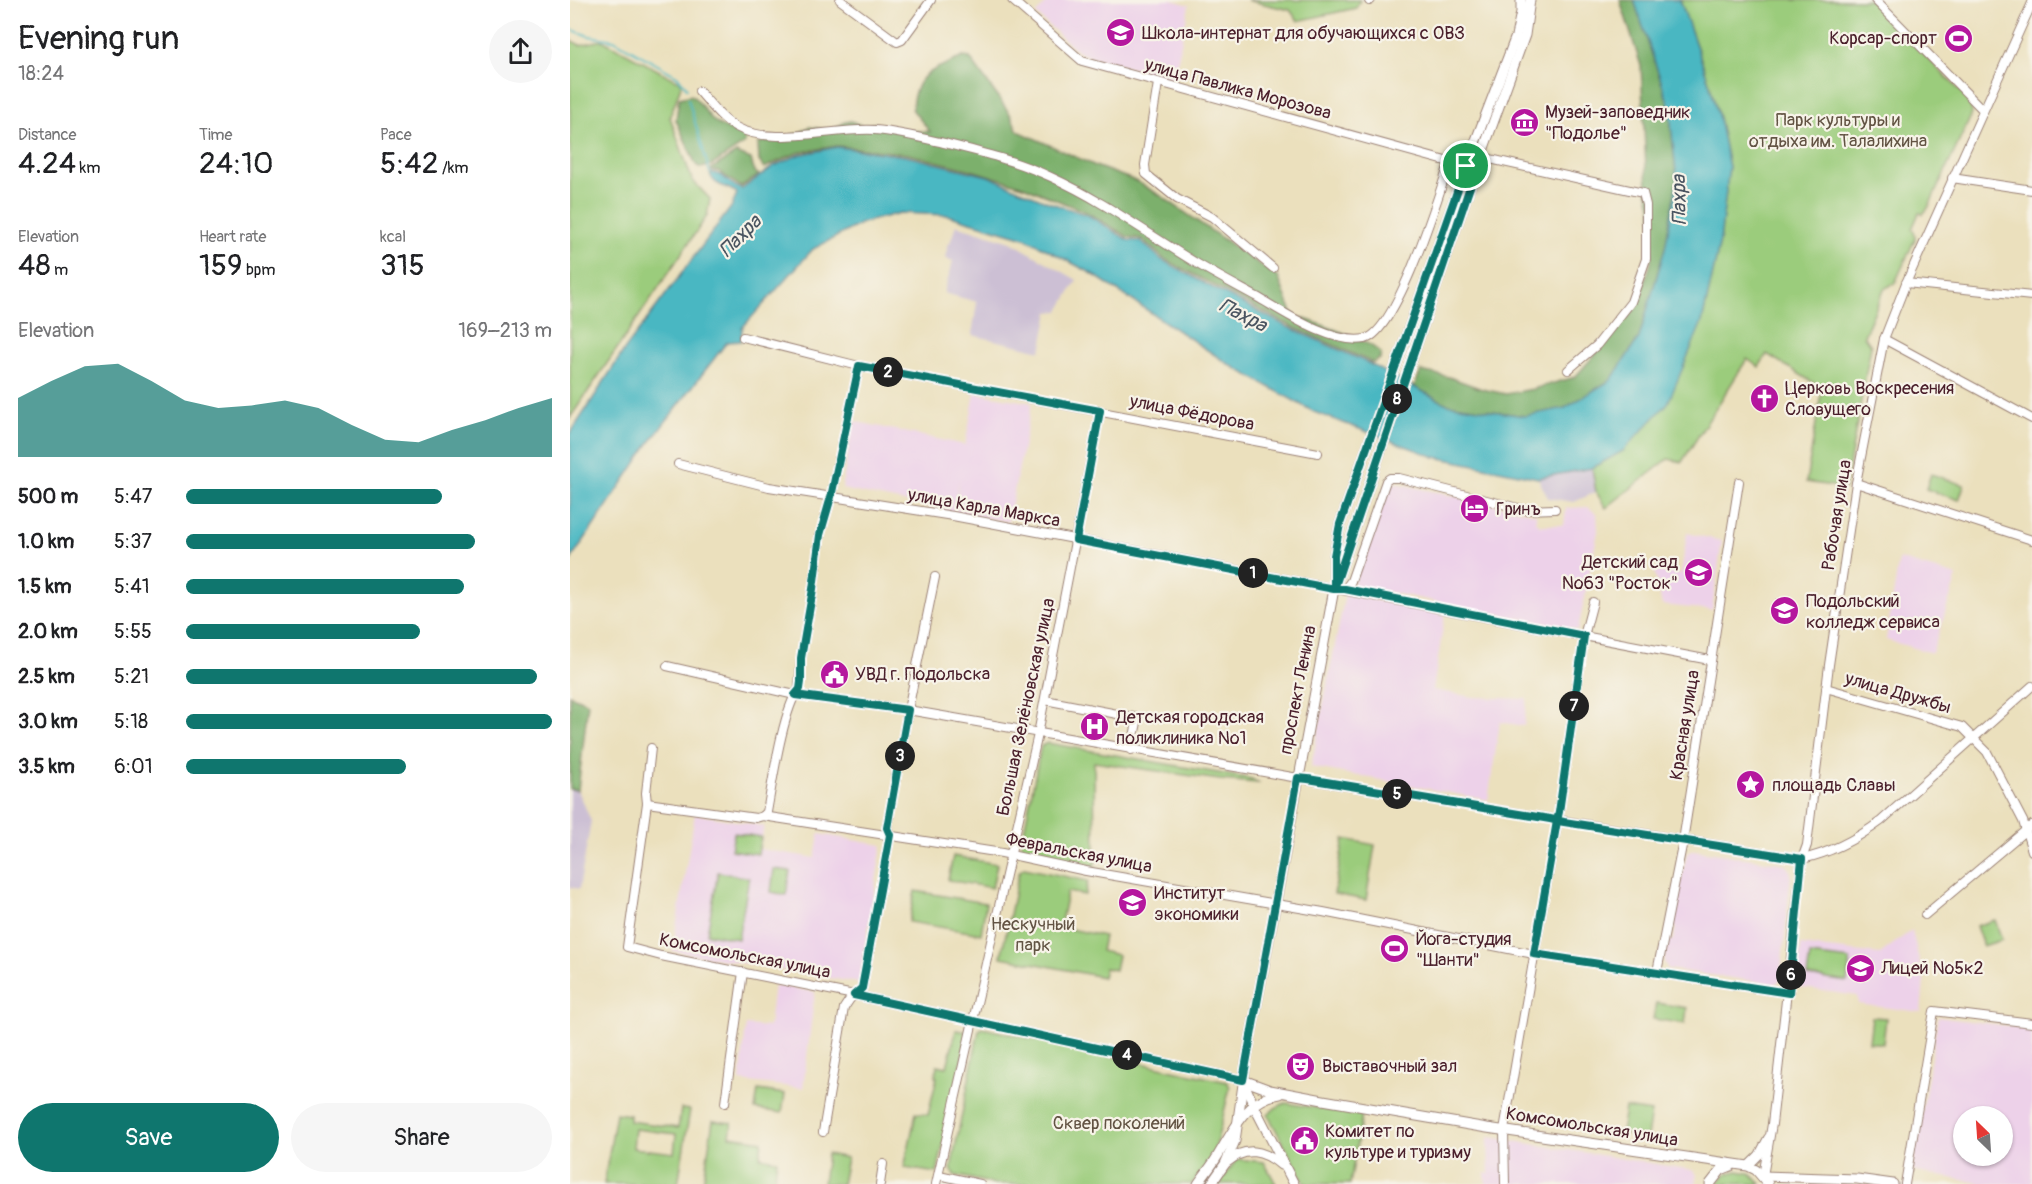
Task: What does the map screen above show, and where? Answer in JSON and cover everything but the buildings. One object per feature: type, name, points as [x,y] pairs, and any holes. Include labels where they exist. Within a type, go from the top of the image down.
[{"type":"main road","name":"проспект Ленина","points":[[1225,1164],[1235,1141],[1243,1080],[1334,589],[1353,527],[1439,279],[1471,168],[1516,36],[1521,0]]},
{"type":"main road","name":"проспект Ленина","points":[[1334,589],[1334,556],[1340,524],[1430,271],[1471,168],[1480,157],[1525,35],[1530,0]]},
{"type":"main road","name":"Комсомольская улица","points":[[1243,1080],[1284,1093],[1504,1130],[1748,1166],[1765,1180]]},
{"type":"main road","points":[[1243,1080],[1294,1184]]},
{"type":"main road","points":[[1198,1184],[1217,1158],[1236,1123],[1254,1106],[1272,1095],[1284,1093]]},
{"type":"main road","points":[[1210,1184],[1225,1164],[1238,1153],[1270,1155],[1286,1169]]},
{"type":"main road","points":[[1710,1184],[1721,1170],[1734,1165]]},
{"type":"main road","points":[[1765,1180],[1857,1179],[1893,1184]]},
{"type":"street","points":[[840,0],[897,42],[902,40],[931,0]]},
{"type":"street","name":"улица Павлика Морозова","points":[[1012,0],[1082,61],[1471,168]]},
{"type":"street","points":[[1875,0],[1983,110]]},
{"type":"street","name":"Рабочая улица","points":[[1765,1180],[1789,993],[1802,859],[1807,845],[1826,688],[1856,483],[1884,339],[1952,178],[2032,3]]},
{"type":"street","points":[[1158,83],[1146,174],[1177,199],[1212,217],[1273,268]]},
{"type":"street","points":[[699,91],[735,127],[750,132],[769,135],[875,130],[924,138],[991,155],[1051,177],[1088,196],[1197,263],[1302,322],[1331,335],[1356,340],[1367,339],[1377,332],[1405,287],[1450,161]]},
{"type":"street","points":[[1480,157],[1642,193],[1646,205],[1646,260],[1631,302],[1597,345],[1568,370]]},
{"type":"street","points":[[1952,178],[2032,190]]},
{"type":"street","points":[[1906,284],[2032,296]]},
{"type":"street","name":"улица Фёдорова","points":[[743,338],[859,366],[1318,453]]},
{"type":"street","points":[[1884,339],[2032,419]]},
{"type":"street","points":[[763,816],[767,812],[787,714],[800,689],[801,658],[820,535],[831,497],[859,366]]},
{"type":"street","name":"Большая Зелёновская улица","points":[[936,1184],[1038,734],[1100,411]]},
{"type":"street","name":"улица Карла Маркса","points":[[678,464],[770,487],[953,516],[1710,660]]},
{"type":"street","points":[[1345,589],[1350,581],[1386,481],[1390,478],[1399,478],[1526,510],[1555,509]]},
{"type":"street","name":"Красная улица","points":[[1657,972],[1683,841],[1739,482]]},
{"type":"street","points":[[1856,483],[2032,540]]},
{"type":"street","points":[[823,1132],[844,1008],[862,988],[890,835],[887,828],[935,577]]},
{"type":"street","points":[[1505,1184],[1504,1130],[1557,821],[1584,636],[1593,602]]},
{"type":"street","points":[[667,666],[795,695],[908,710],[1298,778],[1802,859],[1827,851],[1871,828],[2032,686]]},
{"type":"street","name":"улица Дружбы","points":[[1826,688],[1962,728],[1987,752],[2023,821],[2029,828],[2032,851]]},
{"type":"street","points":[[1044,700],[1138,718],[1131,750]]},
{"type":"street","points":[[647,803],[651,748]]},
{"type":"street","name":"Февральская улица","points":[[647,803],[756,818],[763,816],[890,835],[1010,855],[1534,954],[1789,993]]},
{"type":"street","name":"Комсомольская улица","points":[[647,803],[627,947],[1243,1080]]},
{"type":"street","points":[[1925,915],[2029,828]]},
{"type":"street","points":[[725,1103],[743,972]]},
{"type":"street","points":[[1905,1184],[1934,1011],[2032,1023]]},
{"type":"street","name":"Рабочая улица","points":[[1748,1166],[1759,1155],[1771,1132]]},
{"type":"street","points":[[880,1184],[884,1164]]},
{"type":"street","points":[[939,1174],[980,1184]]},
{"type":"shaded area","name":"Школа-интернат для обучающихся с ОВЗ","points":[[1049,0],[1172,0],[1189,5],[1174,79],[1080,53],[1036,14]]},
{"type":"shaded area","points":[[956,225],[1011,242],[1077,280],[1059,311],[1049,312],[1041,351],[972,335],[977,302],[944,293],[953,261],[945,258]]},
{"type":"shaded area","points":[[975,393],[1032,403],[1008,522],[955,512],[959,479],[953,512],[842,489],[853,421],[965,445]]},
{"type":"shaded area","points":[[1592,468],[1596,492],[1574,502],[1548,498],[1538,478]]},
{"type":"shaded area","points":[[1390,482],[1536,514],[1536,521],[1540,525],[1564,525],[1566,508],[1588,507],[1597,514],[1598,531],[1578,630],[1353,585]]},
{"type":"shaded area","name":"Детский сад №63 \"Росток\"","points":[[1687,533],[1722,541],[1712,610],[1662,605],[1654,570],[1681,574]]},
{"type":"shaded area","points":[[1899,559],[1957,576],[1932,653],[1886,640]]},
{"type":"shaded area","points":[[1345,594],[1445,615],[1433,690],[1472,697],[1527,699],[1524,726],[1500,722],[1488,800],[1311,767]]},
{"type":"shaded area","points":[[570,789],[578,790],[591,821],[579,889],[570,887]]},
{"type":"shaded area","points":[[695,814],[764,826],[760,849],[815,858],[819,834],[882,845],[859,983],[672,951]]},
{"type":"shaded area","points":[[1693,850],[1785,864],[1789,868],[1791,874],[1780,981],[1774,984],[1668,969],[1664,962],[1668,940],[1673,940],[1676,927],[1671,925],[1687,853]]},
{"type":"shaded area","name":"Лицей №5к2","points":[[1912,930],[1924,981],[1921,1012],[1858,1004],[1858,996],[1796,987],[1801,945],[1880,954]]},
{"type":"shaded area","points":[[774,985],[815,992],[803,1088],[740,1081],[746,1025],[769,1027]]},
{"type":"shaded area","points":[[1938,1017],[2032,1029],[2032,1184],[1985,1184],[1912,1171]]},
{"type":"shaded area","points":[[1488,1137],[1693,1170],[1697,1175],[1696,1184],[1486,1184],[1485,1173],[1489,1173]]},
{"type":"green space","points":[[1247,0],[1360,0],[1356,8],[1298,21],[1290,10]]},
{"type":"green space","points":[[1620,0],[1634,0],[1669,105],[1677,182],[1665,248],[1639,338],[1611,380],[1565,408],[1525,416],[1447,404],[1414,387],[1421,371],[1506,394],[1575,377],[1636,308],[1651,263],[1652,210],[1647,190],[1641,66]]},
{"type":"green space","name":"Парк культуры и отдыха им. Талалихина","points":[[1680,0],[1870,0],[1970,101],[1972,114],[1928,208],[1923,214],[1919,213],[1912,229],[1915,239],[1895,283],[1884,289],[1864,336],[1871,346],[1845,488],[1806,482],[1822,388],[1767,354],[1759,367],[1747,359],[1682,462],[1668,459],[1606,508],[1596,492],[1592,468],[1623,451],[1702,322],[1720,241],[1729,167],[1709,82]]},
{"type":"green space","points":[[570,40],[580,45],[602,40],[682,83],[670,117],[692,180],[710,199],[707,216],[570,418]]},
{"type":"green space","points":[[963,57],[970,58],[1010,114],[1018,131],[1098,167],[1136,181],[1161,196],[1278,277],[1293,315],[1366,343],[1381,354],[1380,359],[1373,363],[1293,327],[1164,259],[1142,239],[1128,237],[1088,213],[1023,186],[907,154],[837,146],[797,153],[764,168],[759,161],[758,144],[786,138],[809,127],[832,130],[851,121],[864,126],[874,123],[887,129],[930,132],[912,109],[917,87],[927,74]]},
{"type":"green space","points":[[691,95],[717,124],[746,136],[745,143],[712,165],[701,168],[696,165],[676,120],[679,98]]},
{"type":"green space","points":[[736,153],[751,159],[754,171],[759,175],[741,187],[718,171],[711,169]]},
{"type":"green space","points":[[1931,474],[1964,485],[1959,500],[1926,489]]},
{"type":"green space","points":[[570,695],[588,703],[578,790],[570,789]]},
{"type":"green space","points":[[1047,743],[1252,779],[1258,783],[1220,780],[1094,762],[1095,866],[1024,852],[1021,846],[1041,746]]},
{"type":"green space","points":[[734,833],[761,837],[758,854],[731,850]]},
{"type":"green space","points":[[1344,839],[1375,845],[1366,900],[1334,894]]},
{"type":"green space","points":[[953,856],[997,864],[992,888],[948,880]]},
{"type":"green space","name":"Нескучный парк","points":[[1024,868],[1088,881],[1085,895],[1067,892],[1060,927],[1104,936],[1101,951],[1118,955],[1115,970],[1105,968],[1103,977],[1001,957],[1019,872]]},
{"type":"green space","points":[[774,869],[790,871],[786,895],[771,892]]},
{"type":"green space","points":[[718,872],[749,878],[738,939],[707,934]]},
{"type":"green space","points":[[915,891],[986,903],[981,934],[909,922]]},
{"type":"green space","points":[[1995,920],[2002,940],[1983,946],[1976,926]]},
{"type":"green space","points":[[1810,955],[1850,960],[1847,982],[1807,976]]},
{"type":"green space","points":[[1656,1003],[1687,1008],[1685,1024],[1653,1019]]},
{"type":"green space","points":[[1872,1017],[1886,1018],[1883,1044],[1869,1042]]},
{"type":"green space","name":"Сквер поколений","points":[[983,1028],[1227,1082],[1230,1087],[1214,1154],[1192,1184],[995,1184],[954,1175],[951,1168],[979,1030]]},
{"type":"green space","points":[[956,1030],[968,1032],[937,1173],[904,1168],[916,1113],[928,1115],[937,1077],[935,1077],[937,1065],[947,1067]]},
{"type":"green space","points":[[758,1090],[785,1094],[782,1113],[755,1109]]},
{"type":"green space","points":[[1285,1103],[1362,1115],[1350,1184],[1305,1184],[1268,1115]]},
{"type":"green space","points":[[1625,1108],[1651,1112],[1647,1137],[1621,1133]]},
{"type":"green space","points":[[681,1109],[690,1110],[678,1184],[604,1184],[616,1113],[630,1115],[630,1121],[678,1128]],"holes":[[[635,1129],[676,1134],[674,1153],[633,1148]]]},
{"type":"green space","points":[[713,1121],[732,1123],[730,1136],[762,1141],[760,1157],[777,1160],[774,1184],[703,1184]]},
{"type":"green space","points":[[827,1154],[847,1158],[842,1184],[823,1184]]},
{"type":"green space","points":[[1237,1159],[1264,1162],[1276,1184],[1219,1184]]},
{"type":"green space","points":[[1737,1171],[1750,1173],[1761,1184],[1716,1184],[1726,1174]]},
{"type":"water","name":"Пахра","points":[[1634,0],[1680,0],[1709,82],[1729,167],[1720,241],[1702,322],[1668,403],[1623,451],[1592,468],[1538,478],[1435,457],[1314,412],[1230,365],[1091,273],[1025,238],[947,215],[900,213],[862,223],[813,249],[742,328],[741,341],[727,342],[650,442],[570,561],[570,434],[625,349],[732,206],[737,193],[714,181],[710,173],[723,177],[742,189],[774,166],[798,155],[837,147],[906,156],[988,176],[1048,202],[1088,215],[1128,240],[1141,241],[1162,260],[1206,284],[1288,327],[1364,361],[1447,404],[1524,416],[1565,408],[1611,380],[1639,338],[1665,248],[1677,182],[1669,105]]},
{"type":"waterway","points":[[570,29],[589,36],[614,40],[677,76],[687,88]]},
{"type":"waterway","points":[[688,99],[710,173]]},
{"type":"place","name":"Школа-интернат для обучающихся с ОВЗ","points":[[1121,33]]},
{"type":"place","name":"Корсар-спорт","points":[[1958,38]]},
{"type":"place","name":"Музей-заповедник \"Подолье\"","points":[[1524,122]]},
{"type":"place","name":"Церковь Воскресения Словущего","points":[[1764,398]]},
{"type":"place","name":"Гринъ","points":[[1475,509]]},
{"type":"place","name":"Детский сад №63 \"Росток\"","points":[[1699,572]]},
{"type":"place","name":"Подольский колледж сервиса","points":[[1785,611]]},
{"type":"place","name":"УВД г. Подольска","points":[[834,674]]},
{"type":"place","name":"Детская городская поликлиника №1","points":[[1095,727]]},
{"type":"place","name":"площадь Славы","points":[[1751,785]]},
{"type":"place","name":"Институт экономики","points":[[1133,903]]},
{"type":"place","name":"Йога-студия \"Шанти\"","points":[[1395,949]]},
{"type":"place","name":"Лицей №5к2","points":[[1860,968]]},
{"type":"place","name":"Выставочный зал","points":[[1301,1066]]},
{"type":"place","name":"Комитет по культуре и туризму","points":[[1304,1141]]},
{"type":"route","points":[[1466,166],[1340,524],[1334,556],[1334,589],[1076,540],[1100,411],[859,366],[831,497],[820,535],[801,658],[800,689],[795,695],[908,710],[887,828],[890,835],[862,988],[854,995],[1243,1080],[1298,778],[1557,821],[1802,859],[1789,993],[1534,954],[1557,821],[1559,812],[1584,636],[1345,589],[1334,589],[1353,527],[1476,169],[1466,166]]}]
